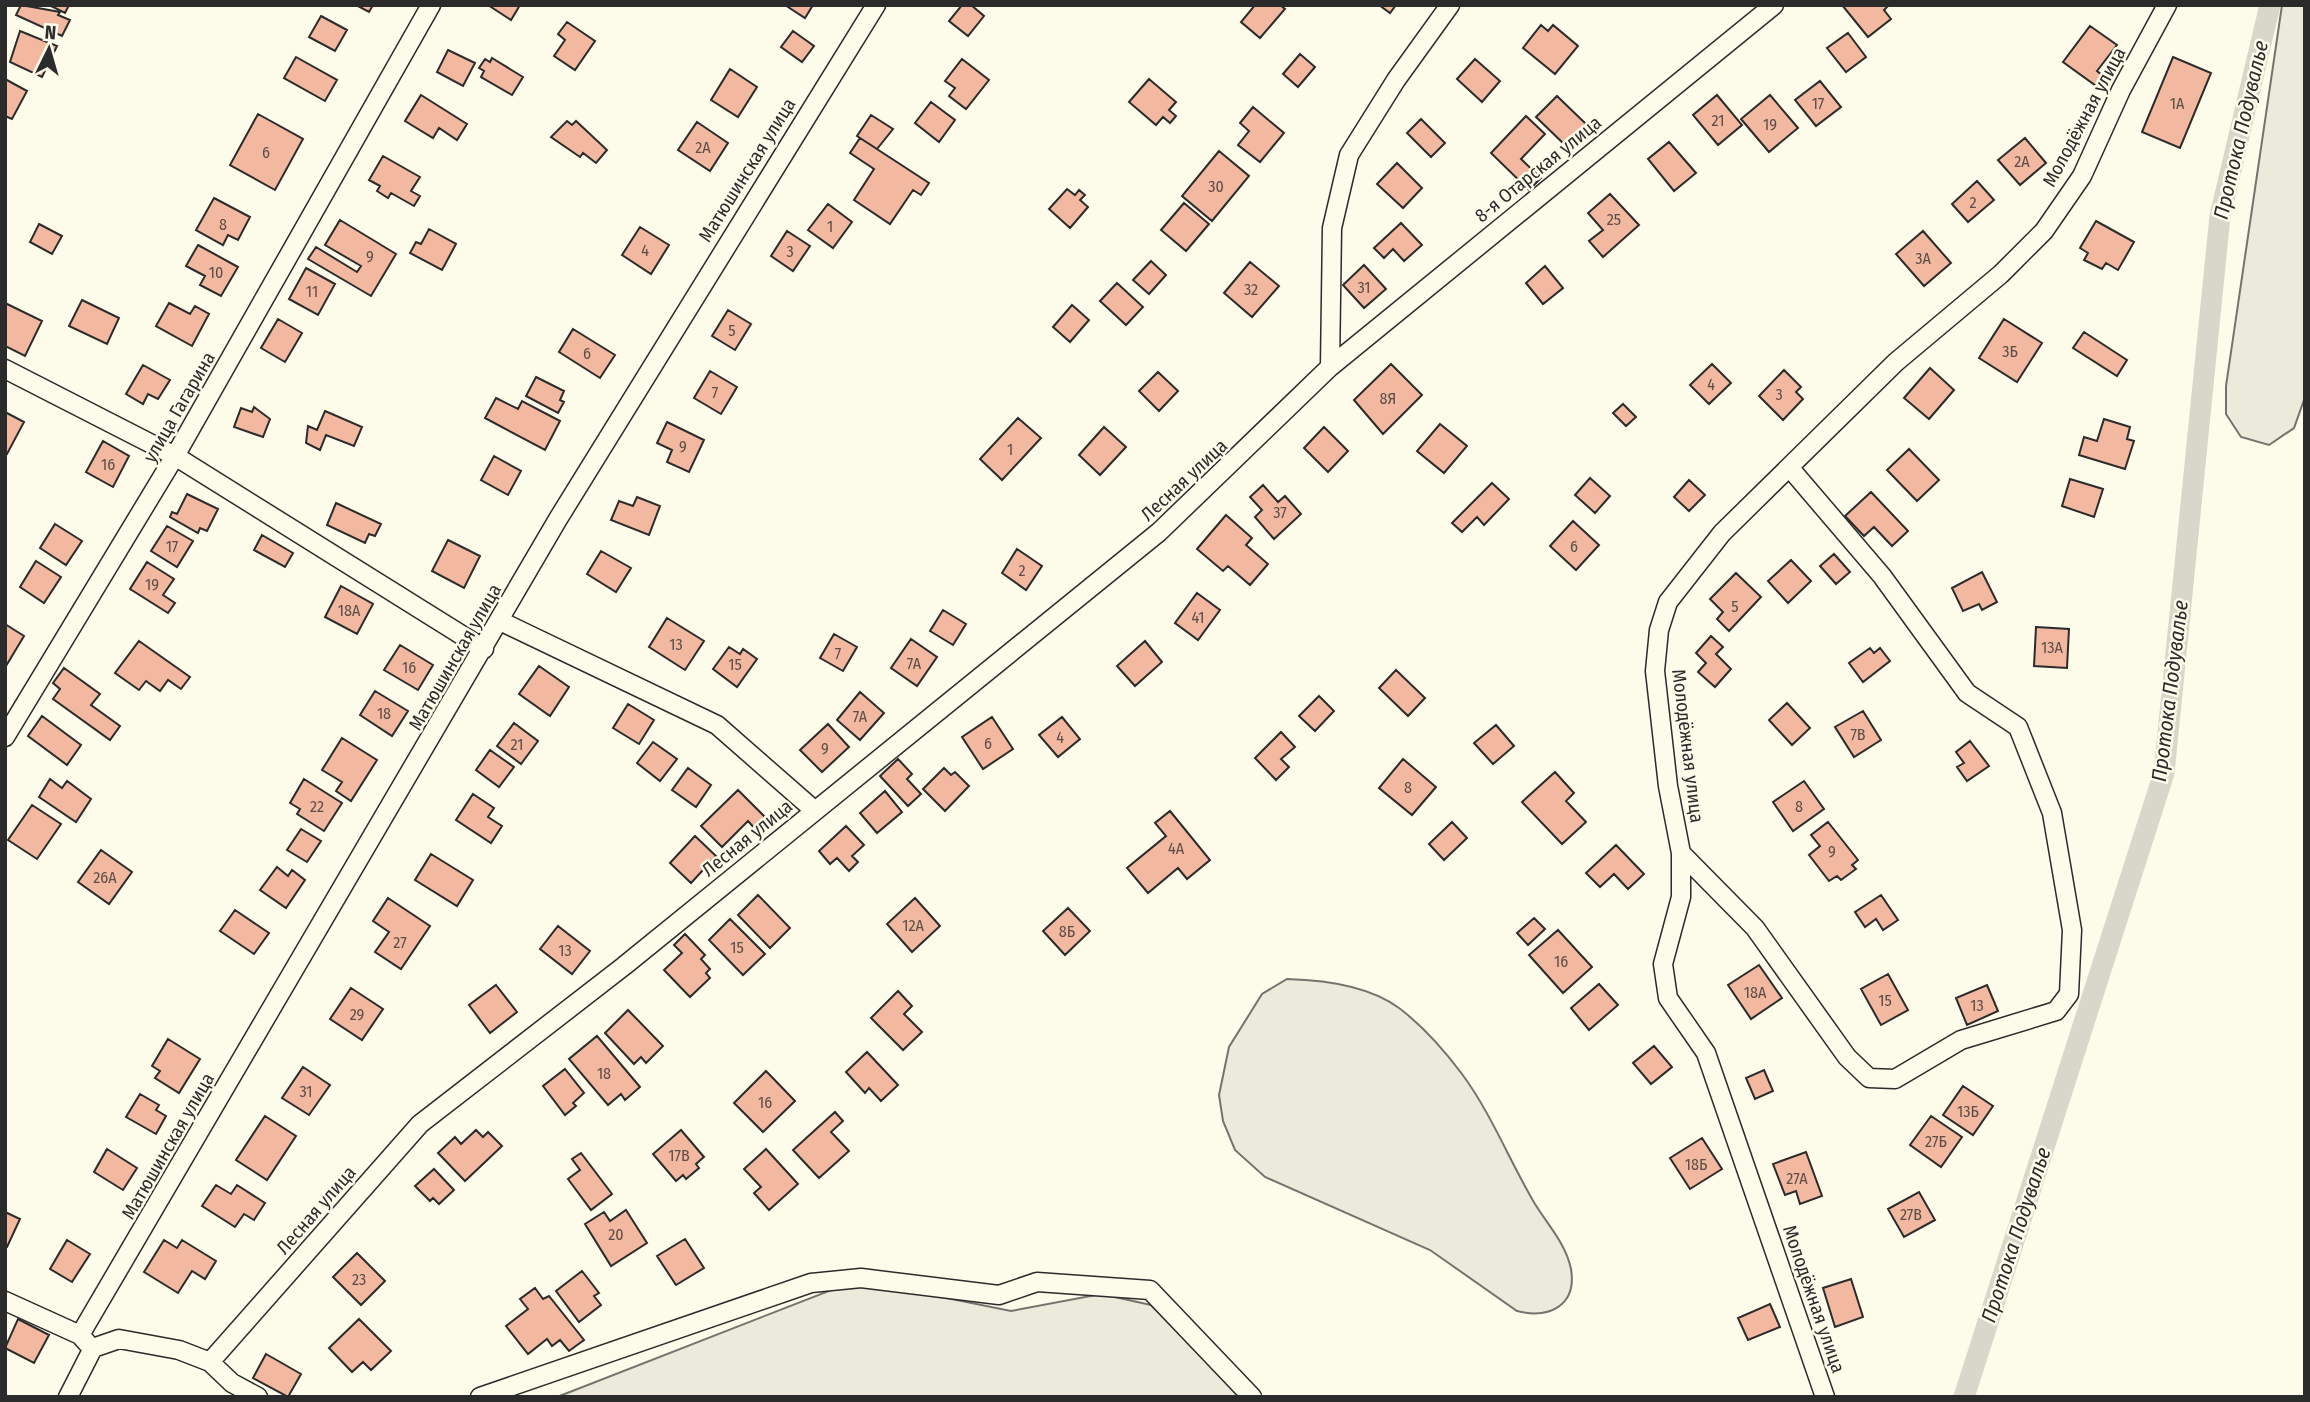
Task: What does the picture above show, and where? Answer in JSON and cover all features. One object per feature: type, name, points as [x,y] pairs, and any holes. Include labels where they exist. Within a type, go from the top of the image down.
[{"type":"street","name":"улица Гагарина","points":[[5,737],[175,456],[383,94],[431,5]]},
{"type":"street","name":"Матюшинская улица","points":[[80,1335],[558,519],[876,5]]},
{"type":"street","points":[[1330,367],[1332,228],[1349,155],[1396,80],[1450,5]]},
{"type":"street","name":"8-я Отарская улица","points":[[1330,367],[1774,5]]},
{"type":"street","name":"Молодёжная улица","points":[[1825,1397],[1706,1052],[1668,998],[1663,964],[1681,897],[1681,853],[1668,786],[1655,671],[1659,630],[1668,602],[1722,533],[1896,362],[2001,274],[2044,231],[2082,176],[2121,90],[2167,5]]},
{"type":"street","name":"Лесная улица","points":[[210,1362],[420,1124],[624,965],[1159,532],[1330,367]]},
{"type":"street","points":[[5,369],[175,456],[484,649]]},
{"type":"street","points":[[1681,853],[1755,928],[1847,1057],[1869,1079],[1895,1079],[1961,1040],[2056,1011],[2069,994],[2072,930],[2052,813],[2018,727],[1967,693],[1882,576],[1789,467]]},
{"type":"street","points":[[500,621],[717,725],[814,810]]},
{"type":"street","points":[[480,1397],[811,1283],[861,1278],[999,1295],[1037,1282],[1150,1290],[1252,1397]]},
{"type":"street","points":[[5,1301],[80,1335],[93,1348]]},
{"type":"street","points":[[68,1397],[93,1348],[119,1339],[142,1341],[210,1362],[232,1383],[258,1397]]},
{"type":"shaded area","points":[[2282,5],[2305,5],[2305,397],[2294,428],[2269,445],[2241,437],[2226,414],[2226,386]]},
{"type":"shaded area","points":[[1287,979],[1345,985],[1387,1000],[1416,1023],[1448,1056],[1482,1105],[1526,1188],[1569,1260],[1572,1282],[1570,1292],[1558,1307],[1540,1313],[1517,1311],[1430,1250],[1265,1177],[1235,1150],[1223,1121],[1219,1095],[1229,1047],[1262,994]]},
{"type":"shaded area","points":[[857,1280],[1011,1311],[1101,1294],[1151,1305],[1241,1397],[557,1397]]},
{"type":"building","points":[[21,5],[60,12],[58,15],[70,20],[62,36],[16,15]]},
{"type":"building","points":[[49,5],[69,5],[65,13]]},
{"type":"building","points":[[356,5],[373,5],[369,12]]},
{"type":"building","points":[[488,5],[520,5],[511,20]]},
{"type":"building","points":[[785,5],[813,5],[805,18]]},
{"type":"building","points":[[962,5],[971,5],[984,16],[968,36],[949,21]]},
{"type":"building","points":[[1255,5],[1280,5],[1285,9],[1260,38],[1241,22]]},
{"type":"building","points":[[1379,5],[1396,5],[1390,13]]},
{"type":"building","points":[[1842,5],[1889,5],[1884,10],[1891,19],[1868,37]]},
{"type":"building","points":[[321,16],[347,30],[335,51],[309,37]]},
{"type":"building","points":[[567,22],[595,41],[575,70],[554,56],[565,40],[558,34]]},
{"type":"building","points":[[1541,25],[1548,31],[1553,25],[1578,46],[1555,74],[1523,48]]},
{"type":"building","points":[[2090,26],[2117,45],[2097,71],[2106,78],[2099,88],[2063,62]]},
{"type":"building","points":[[20,31],[57,46],[42,77],[10,62]]},
{"type":"building","points":[[793,31],[814,46],[802,62],[781,47]]},
{"type":"building","points":[[1848,33],[1866,57],[1846,72],[1827,48]]},
{"type":"building","points":[[448,50],[475,63],[463,86],[437,72]]},
{"type":"building","points":[[1300,54],[1315,67],[1298,87],[1283,74]]},
{"type":"building","points":[[296,57],[337,80],[325,101],[284,78]]},
{"type":"building","points":[[2173,57],[2211,73],[2180,148],[2142,132]]},
{"type":"building","points":[[492,58],[523,77],[512,95],[481,77],[484,71],[479,68],[485,59],[490,62]]},
{"type":"building","points":[[962,59],[989,80],[966,109],[949,96],[955,88],[945,81]]},
{"type":"building","points":[[1475,59],[1500,81],[1482,102],[1457,79]]},
{"type":"building","points":[[730,69],[757,87],[738,117],[711,100]]},
{"type":"building","points":[[5,79],[27,91],[12,119],[5,116]]},
{"type":"building","points":[[1149,79],[1176,102],[1169,110],[1176,116],[1170,123],[1163,117],[1156,125],[1129,102]]},
{"type":"building","points":[[1820,81],[1841,107],[1816,126],[1795,100]]},
{"type":"building","points":[[421,95],[467,124],[457,140],[439,128],[433,138],[405,121]]},
{"type":"building","points":[[1717,95],[1742,125],[1718,145],[1693,115]]},
{"type":"building","points":[[1770,95],[1798,128],[1769,152],[1741,119]]},
{"type":"building","points":[[1557,96],[1586,124],[1565,145],[1536,117]]},
{"type":"building","points":[[931,102],[955,120],[939,142],[915,123]]},
{"type":"building","points":[[1253,107],[1284,133],[1260,162],[1238,145],[1249,131],[1240,123]]},
{"type":"building","points":[[258,114],[303,139],[275,190],[230,165]]},
{"type":"building","points":[[871,115],[893,129],[877,149],[857,136]]},
{"type":"building","points":[[1526,116],[1545,134],[1521,159],[1541,178],[1529,190],[1491,153]]},
{"type":"building","points":[[1421,119],[1445,143],[1431,157],[1407,133]]},
{"type":"building","points":[[567,121],[572,125],[576,121],[607,150],[596,163],[583,153],[580,157],[551,137]]},
{"type":"building","points":[[697,122],[728,143],[710,171],[678,150]]},
{"type":"building","points":[[860,138],[929,183],[921,195],[913,190],[890,224],[854,200],[874,169],[850,153]]},
{"type":"building","points":[[2025,138],[2046,163],[2020,185],[1998,160]]},
{"type":"building","points":[[1669,142],[1696,173],[1674,191],[1648,159]]},
{"type":"building","points":[[1219,151],[1249,176],[1212,221],[1182,196]]},
{"type":"building","points":[[383,156],[420,177],[411,191],[420,196],[414,206],[391,193],[388,198],[377,191],[380,186],[369,180]]},
{"type":"building","points":[[1397,163],[1422,188],[1403,208],[1377,184]]},
{"type":"building","points":[[1977,181],[1994,200],[1968,222],[1952,204]]},
{"type":"building","points":[[1067,189],[1075,195],[1079,190],[1085,195],[1080,200],[1088,207],[1070,228],[1049,209]]},
{"type":"building","points":[[1610,194],[1639,225],[1603,257],[1589,241],[1603,230],[1588,213]]},
{"type":"building","points":[[214,198],[250,217],[238,240],[228,235],[223,245],[196,230]]},
{"type":"building","points":[[1184,203],[1209,224],[1186,251],[1161,230]]},
{"type":"building","points":[[828,204],[852,222],[833,248],[808,230]]},
{"type":"building","points":[[340,220],[396,254],[371,296],[308,259],[316,247],[357,272],[361,266],[325,245]]},
{"type":"building","points":[[2096,221],[2134,242],[2118,270],[2106,263],[2102,269],[2084,260],[2088,253],[2080,248]]},
{"type":"building","points":[[1401,223],[1422,245],[1404,261],[1393,249],[1384,258],[1374,248]]},
{"type":"building","points":[[39,224],[62,236],[52,254],[30,242]]},
{"type":"building","points":[[640,227],[669,245],[651,274],[622,255]]},
{"type":"building","points":[[429,229],[456,244],[442,270],[410,253],[416,242],[421,244]]},
{"type":"building","points":[[787,231],[810,246],[793,271],[771,256]]},
{"type":"building","points":[[1923,231],[1951,263],[1924,286],[1896,254]]},
{"type":"building","points":[[198,245],[238,267],[221,296],[200,285],[205,276],[186,266]]},
{"type":"building","points":[[1151,261],[1166,275],[1149,294],[1133,280]]},
{"type":"building","points":[[1250,262],[1279,286],[1252,317],[1224,293]]},
{"type":"building","points":[[1364,265],[1386,289],[1364,308],[1343,285]]},
{"type":"building","points":[[1545,266],[1563,288],[1543,304],[1526,283]]},
{"type":"building","points":[[306,268],[335,284],[318,315],[289,299]]},
{"type":"building","points":[[1117,283],[1143,307],[1126,325],[1100,301]]},
{"type":"building","points":[[82,300],[119,318],[107,344],[69,326]]},
{"type":"building","points":[[5,303],[42,321],[25,356],[5,346]]},
{"type":"building","points":[[169,303],[190,314],[195,306],[209,314],[192,346],[156,326]]},
{"type":"building","points":[[1072,305],[1089,320],[1070,342],[1053,327]]},
{"type":"building","points":[[728,310],[751,324],[735,350],[712,336]]},
{"type":"building","points":[[278,319],[302,333],[285,362],[261,348]]},
{"type":"building","points":[[2004,319],[2042,343],[2017,382],[1979,358]]},
{"type":"building","points":[[573,329],[615,355],[600,378],[559,352]]},
{"type":"building","points":[[2084,332],[2127,360],[2117,376],[2073,348]]},
{"type":"building","points":[[1391,364],[1422,395],[1383,434],[1354,400]]},
{"type":"building","points":[[1712,364],[1731,383],[1709,404],[1690,385]]},
{"type":"building","points":[[143,365],[170,380],[158,399],[148,394],[143,404],[126,394]]},
{"type":"building","points":[[1930,368],[1954,390],[1929,419],[1904,398]]},
{"type":"building","points":[[1784,370],[1801,387],[1796,392],[1803,399],[1783,420],[1759,396]]},
{"type":"building","points":[[710,371],[737,387],[721,414],[694,398]]},
{"type":"building","points":[[1158,372],[1178,391],[1159,411],[1139,391]]},
{"type":"building","points":[[536,377],[564,391],[560,400],[564,402],[558,413],[526,396]]},
{"type":"building","points":[[496,398],[518,409],[522,401],[560,421],[545,450],[485,418]]},
{"type":"building","points":[[1623,404],[1636,417],[1626,426],[1613,413]]},
{"type":"building","points":[[254,407],[270,419],[263,437],[234,427],[241,408],[252,412]]},
{"type":"building","points":[[325,411],[362,427],[354,446],[326,435],[320,450],[306,443],[308,426],[317,430]]},
{"type":"building","points":[[5,412],[24,422],[7,454],[5,453]]},
{"type":"building","points":[[1018,418],[1041,438],[1002,480],[980,459]]},
{"type":"building","points":[[2104,419],[2130,427],[2127,439],[2134,441],[2125,469],[2079,455],[2084,437],[2097,441]]},
{"type":"building","points":[[667,422],[704,440],[689,472],[667,462],[672,450],[657,443]]},
{"type":"building","points":[[1440,424],[1467,446],[1444,473],[1417,451]]},
{"type":"building","points":[[1104,427],[1126,447],[1100,475],[1079,455]]},
{"type":"building","points":[[1324,427],[1348,451],[1328,472],[1304,448]]},
{"type":"building","points":[[103,441],[129,456],[113,487],[86,472]]},
{"type":"building","points":[[1909,449],[1939,480],[1917,501],[1887,470]]},
{"type":"building","points":[[494,456],[521,471],[508,495],[481,480]]},
{"type":"building","points":[[1590,478],[1610,496],[1595,513],[1575,495]]},
{"type":"building","points":[[2070,479],[2103,489],[2094,517],[2062,506]]},
{"type":"building","points":[[1689,480],[1705,495],[1689,511],[1674,497]]},
{"type":"building","points":[[1492,483],[1509,499],[1484,525],[1477,517],[1462,532],[1452,523]]},
{"type":"building","points":[[1263,485],[1278,502],[1285,496],[1301,514],[1274,539],[1255,517],[1262,510],[1250,497]]},
{"type":"building","points":[[1871,492],[1908,531],[1892,546],[1874,527],[1864,536],[1845,516]]},
{"type":"building","points":[[187,494],[218,509],[207,531],[200,528],[198,533],[170,517],[172,512],[177,514]]},
{"type":"building","points":[[637,497],[660,506],[649,535],[611,520],[619,501],[633,506]]},
{"type":"building","points":[[336,503],[381,524],[375,536],[369,534],[365,543],[327,525]]},
{"type":"building","points":[[1226,515],[1252,538],[1246,545],[1268,564],[1250,585],[1228,566],[1223,571],[1197,549]]},
{"type":"building","points":[[1573,521],[1599,545],[1576,570],[1550,546]]},
{"type":"building","points":[[55,524],[82,541],[66,565],[40,548]]},
{"type":"building","points":[[167,526],[193,541],[177,567],[151,551]]},
{"type":"building","points":[[262,535],[293,553],[285,567],[254,550]]},
{"type":"building","points":[[448,540],[480,556],[464,588],[432,571]]},
{"type":"building","points":[[1017,549],[1042,566],[1026,590],[1002,573]]},
{"type":"building","points":[[601,551],[631,568],[616,592],[587,574]]},
{"type":"building","points":[[1834,554],[1850,572],[1836,584],[1820,566]]},
{"type":"building","points":[[1791,560],[1811,581],[1788,603],[1768,581]]},
{"type":"building","points":[[36,561],[61,577],[44,603],[20,587]]},
{"type":"building","points":[[147,562],[174,579],[163,595],[175,603],[168,613],[130,589]]},
{"type":"building","points":[[1982,572],[1997,602],[1982,610],[1979,604],[1963,611],[1952,588]]},
{"type":"building","points":[[1736,573],[1761,597],[1729,631],[1717,619],[1723,612],[1710,599]]},
{"type":"building","points":[[341,586],[373,604],[357,634],[325,617]]},
{"type":"building","points":[[1197,593],[1220,610],[1198,640],[1175,623]]},
{"type":"building","points":[[943,610],[966,624],[953,645],[930,631]]},
{"type":"building","points":[[667,618],[704,641],[685,670],[649,647]]},
{"type":"building","points":[[5,624],[24,636],[6,666],[5,666]]},
{"type":"building","points":[[2036,627],[2069,629],[2067,668],[2034,666]]},
{"type":"building","points":[[834,634],[857,647],[843,671],[820,658]]},
{"type":"building","points":[[1711,636],[1723,647],[1716,654],[1731,669],[1715,687],[1698,672],[1706,663],[1696,653]]},
{"type":"building","points":[[911,639],[937,657],[917,686],[891,668]]},
{"type":"building","points":[[139,641],[190,677],[181,689],[168,680],[160,691],[146,681],[139,690],[115,673]]},
{"type":"building","points":[[1145,641],[1162,662],[1135,686],[1117,666]]},
{"type":"building","points":[[400,645],[433,665],[418,690],[384,670]]},
{"type":"building","points":[[729,647],[740,654],[743,649],[757,659],[737,687],[713,669]]},
{"type":"building","points":[[1870,648],[1874,653],[1880,648],[1890,661],[1863,682],[1849,663]]},
{"type":"building","points":[[539,666],[569,687],[550,716],[519,694]]},
{"type":"building","points":[[64,668],[100,694],[91,705],[120,726],[110,740],[53,699],[60,689],[53,683]]},
{"type":"building","points":[[1396,670],[1425,698],[1408,716],[1379,688]]},
{"type":"building","points":[[375,691],[408,711],[392,736],[360,715]]},
{"type":"building","points":[[860,692],[884,713],[860,740],[837,720]]},
{"type":"building","points":[[1319,696],[1334,711],[1315,731],[1299,716]]},
{"type":"building","points":[[1787,703],[1810,728],[1792,745],[1769,720]]},
{"type":"building","points":[[628,704],[654,720],[639,744],[613,728]]},
{"type":"building","points":[[1863,711],[1881,740],[1854,757],[1835,727]]},
{"type":"building","points":[[42,716],[81,745],[67,765],[28,736]]},
{"type":"building","points":[[992,717],[1013,749],[983,769],[962,737]]},
{"type":"building","points":[[1062,717],[1080,739],[1058,757],[1039,735]]},
{"type":"building","points":[[514,723],[538,741],[521,764],[497,746]]},
{"type":"building","points":[[828,724],[849,747],[822,772],[800,750]]},
{"type":"building","points":[[1496,725],[1514,746],[1493,764],[1474,743]]},
{"type":"building","points":[[1281,732],[1295,747],[1281,759],[1289,767],[1276,780],[1255,758]]},
{"type":"building","points":[[342,738],[377,760],[351,801],[336,791],[342,782],[322,770]]},
{"type":"building","points":[[1970,741],[1989,766],[1967,781],[1957,767],[1964,763],[1956,752]]},
{"type":"building","points":[[653,742],[677,759],[660,781],[637,763]]},
{"type":"building","points":[[490,750],[514,767],[499,787],[476,770]]},
{"type":"building","points":[[898,759],[912,774],[907,779],[921,794],[908,806],[880,776]]},
{"type":"building","points":[[1403,759],[1436,787],[1412,815],[1379,788]]},
{"type":"building","points":[[688,768],[711,785],[696,807],[672,790]]},
{"type":"building","points":[[944,768],[951,775],[955,772],[969,786],[945,811],[923,789]]},
{"type":"building","points":[[1555,772],[1574,793],[1566,801],[1586,822],[1562,844],[1522,802]]},
{"type":"building","points":[[50,779],[62,788],[67,781],[91,799],[76,822],[39,797]]},
{"type":"building","points":[[304,779],[342,803],[324,831],[297,814],[300,809],[290,803]]},
{"type":"building","points":[[1804,781],[1824,809],[1793,831],[1773,802]]},
{"type":"building","points":[[738,790],[767,819],[756,830],[748,821],[722,847],[701,826]]},
{"type":"building","points":[[885,791],[902,812],[877,833],[860,813]]},
{"type":"building","points":[[473,794],[494,808],[488,817],[502,826],[491,843],[456,820]]},
{"type":"building","points":[[32,805],[61,824],[37,859],[8,840]]},
{"type":"building","points":[[1170,811],[1210,860],[1187,879],[1178,868],[1148,893],[1127,868],[1166,836],[1155,823]]},
{"type":"building","points":[[1452,822],[1467,838],[1444,860],[1429,844]]},
{"type":"building","points":[[1828,822],[1858,860],[1852,865],[1856,869],[1841,880],[1837,876],[1829,881],[1809,855],[1820,846],[1811,835]]},
{"type":"building","points":[[846,826],[864,845],[852,856],[858,862],[849,871],[837,858],[830,864],[819,851]]},
{"type":"building","points":[[301,829],[321,841],[307,862],[287,850]]},
{"type":"building","points":[[695,836],[716,856],[691,883],[670,863]]},
{"type":"building","points":[[1616,845],[1644,874],[1628,889],[1614,874],[1600,887],[1586,873]]},
{"type":"building","points":[[101,850],[132,872],[109,904],[78,882]]},
{"type":"building","points":[[431,854],[473,880],[457,906],[415,880]]},
{"type":"building","points":[[277,867],[288,876],[292,870],[305,880],[286,908],[260,890]]},
{"type":"building","points":[[758,895],[790,928],[770,948],[738,915]]},
{"type":"building","points":[[1881,895],[1898,920],[1883,930],[1876,919],[1865,927],[1855,912]]},
{"type":"building","points":[[388,898],[430,926],[401,969],[375,952],[389,932],[373,921]]},
{"type":"building","points":[[915,898],[940,926],[912,952],[887,924]]},
{"type":"building","points":[[1068,908],[1090,931],[1065,955],[1043,931]]},
{"type":"building","points":[[235,910],[269,933],[254,954],[220,931]]},
{"type":"building","points":[[1534,918],[1545,929],[1528,945],[1517,933]]},
{"type":"building","points":[[730,919],[765,954],[743,975],[709,940]]},
{"type":"building","points":[[558,926],[590,951],[572,974],[540,949]]},
{"type":"building","points":[[1558,930],[1592,967],[1563,993],[1529,955]]},
{"type":"building","points":[[685,934],[705,955],[701,959],[710,969],[706,973],[710,978],[690,997],[664,970],[682,953],[674,945]]},
{"type":"building","points":[[1759,965],[1782,998],[1751,1019],[1728,985]]},
{"type":"building","points":[[1888,974],[1908,1010],[1881,1025],[1861,989]]},
{"type":"building","points":[[1599,984],[1618,1005],[1589,1030],[1571,1008]]},
{"type":"building","points":[[496,985],[517,1012],[490,1033],[469,1005]]},
{"type":"building","points":[[1987,985],[1998,1011],[1967,1025],[1956,998]]},
{"type":"building","points":[[351,988],[383,1009],[362,1040],[330,1019]]},
{"type":"building","points":[[898,991],[912,1006],[904,1014],[922,1032],[903,1050],[871,1018]]},
{"type":"building","points":[[628,1010],[663,1046],[646,1063],[641,1057],[634,1064],[605,1033]]},
{"type":"building","points":[[597,1036],[640,1087],[625,1100],[621,1094],[608,1105],[569,1059]]},
{"type":"building","points":[[168,1039],[200,1059],[179,1093],[155,1078],[160,1071],[152,1066]]},
{"type":"building","points":[[1654,1046],[1672,1067],[1651,1084],[1633,1063]]},
{"type":"building","points":[[867,1052],[898,1085],[881,1101],[869,1088],[865,1093],[846,1072]]},
{"type":"building","points":[[303,1067],[330,1085],[309,1115],[282,1098]]},
{"type":"building","points":[[565,1069],[584,1093],[573,1103],[576,1106],[565,1115],[543,1086]]},
{"type":"building","points":[[1764,1070],[1773,1091],[1755,1099],[1746,1078]]},
{"type":"building","points":[[766,1071],[795,1101],[763,1132],[734,1103]]},
{"type":"building","points":[[1963,1086],[1993,1106],[1973,1135],[1943,1115]]},
{"type":"building","points":[[140,1094],[159,1105],[156,1110],[166,1116],[156,1134],[126,1117]]},
{"type":"building","points":[[835,1112],[843,1121],[831,1132],[849,1151],[819,1178],[793,1150]]},
{"type":"building","points":[[265,1116],[296,1136],[267,1180],[236,1160]]},
{"type":"building","points":[[1931,1116],[1962,1137],[1941,1167],[1910,1145]]},
{"type":"building","points":[[476,1130],[483,1137],[488,1132],[502,1146],[465,1181],[438,1153],[455,1137],[461,1144]]},
{"type":"building","points":[[681,1130],[704,1157],[696,1164],[699,1168],[686,1179],[683,1175],[676,1181],[653,1154]]},
{"type":"building","points":[[1702,1138],[1722,1169],[1690,1189],[1670,1158]]},
{"type":"building","points":[[107,1149],[137,1168],[123,1190],[94,1172]]},
{"type":"building","points":[[766,1149],[798,1184],[769,1210],[754,1193],[761,1187],[744,1169]]},
{"type":"building","points":[[1806,1152],[1822,1196],[1800,1204],[1796,1191],[1785,1195],[1773,1164]]},
{"type":"building","points":[[581,1153],[612,1194],[591,1210],[568,1179],[580,1170],[572,1159]]},
{"type":"building","points":[[434,1169],[454,1190],[439,1204],[433,1198],[430,1201],[415,1186]]},
{"type":"building","points":[[216,1185],[231,1194],[237,1185],[265,1203],[254,1220],[244,1214],[235,1227],[202,1206]]},
{"type":"building","points":[[1919,1192],[1935,1220],[1904,1237],[1888,1209]]},
{"type":"building","points":[[626,1210],[647,1243],[611,1266],[585,1224],[604,1212],[610,1221]]},
{"type":"building","points":[[5,1212],[20,1219],[7,1247],[5,1247]]},
{"type":"building","points":[[685,1239],[704,1268],[676,1285],[657,1256]]},
{"type":"building","points":[[67,1240],[90,1254],[72,1282],[50,1269]]},
{"type":"building","points":[[164,1240],[177,1248],[182,1240],[216,1261],[205,1279],[192,1271],[178,1293],[144,1272]]},
{"type":"building","points":[[357,1253],[385,1281],[361,1305],[333,1277]]},
{"type":"building","points":[[582,1271],[599,1293],[594,1296],[601,1305],[579,1322],[556,1291]]},
{"type":"building","points":[[1851,1279],[1863,1317],[1835,1327],[1823,1288]]},
{"type":"building","points":[[535,1288],[543,1299],[549,1296],[584,1340],[569,1351],[560,1340],[552,1346],[547,1339],[528,1354],[506,1326],[528,1309],[520,1299]]},
{"type":"building","points":[[1770,1304],[1780,1327],[1748,1340],[1738,1318]]},
{"type":"building","points":[[18,1319],[49,1335],[34,1363],[5,1348]]},
{"type":"building","points":[[359,1319],[391,1351],[371,1370],[363,1362],[352,1372],[329,1348]]},
{"type":"building","points":[[266,1354],[301,1374],[288,1397],[253,1378]]},
{"type":"waterway","name":"Протока Подувалье","points":[[1964,1397],[2164,773],[2220,216],[2270,5]]}]
